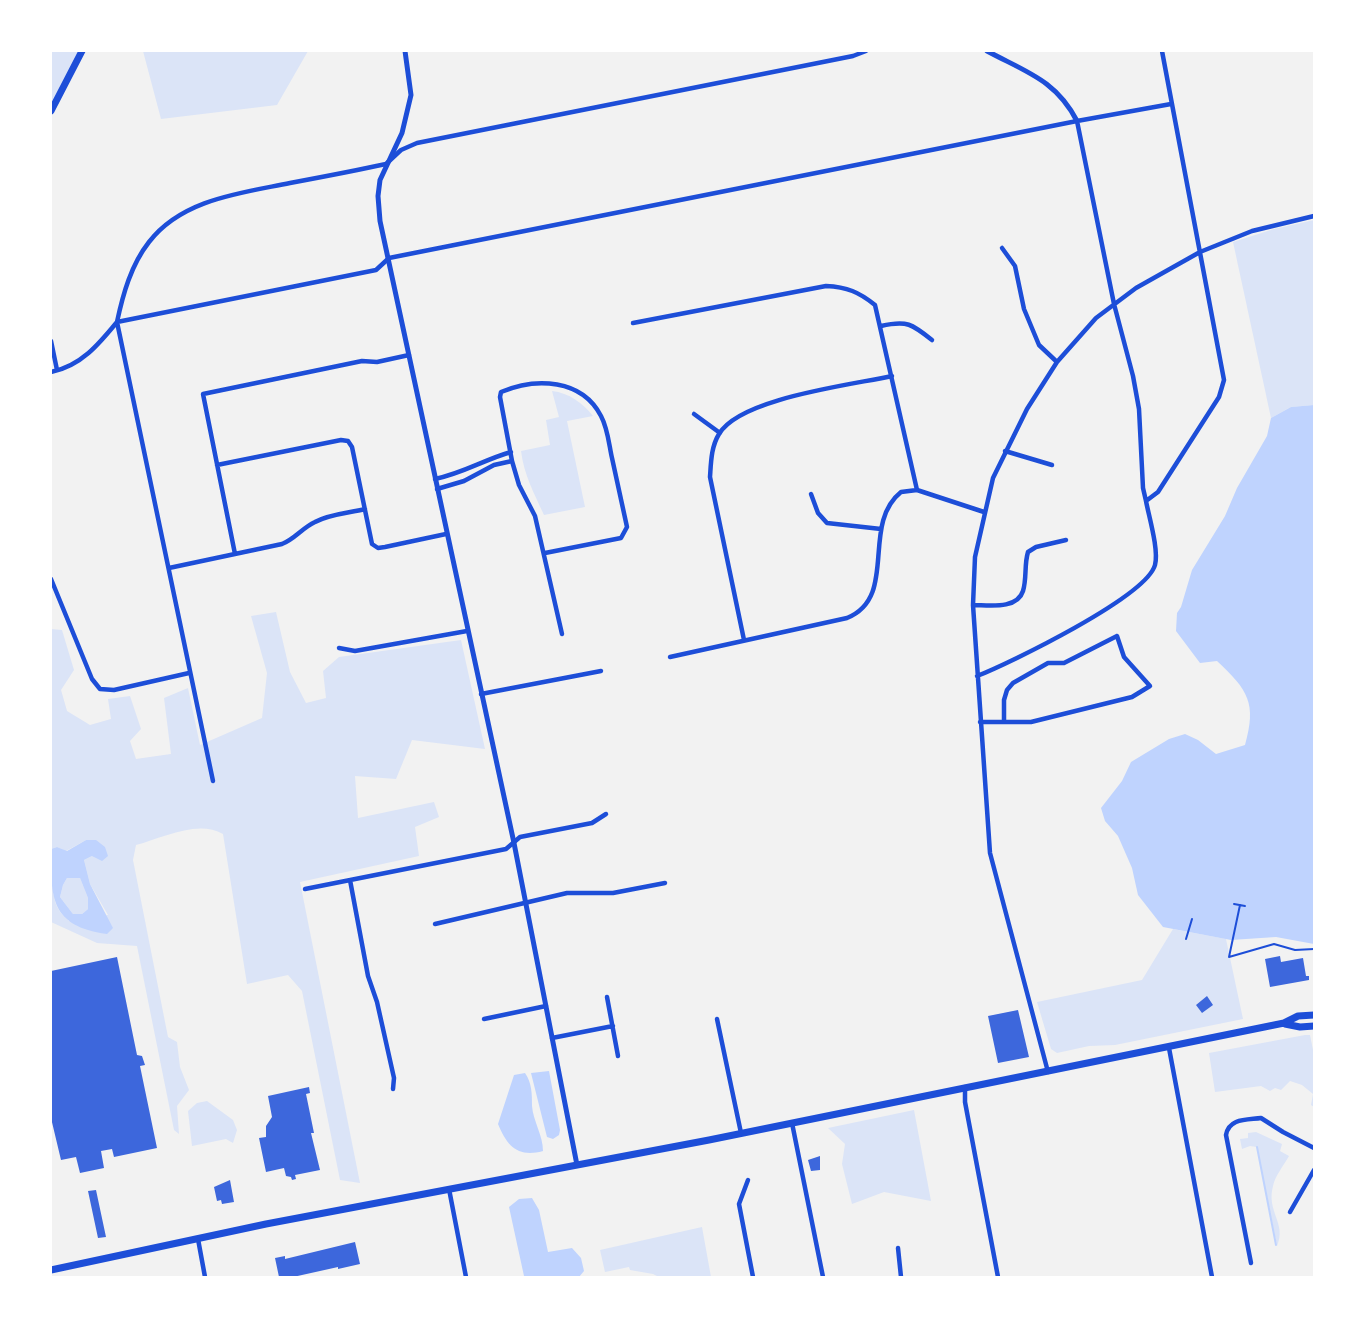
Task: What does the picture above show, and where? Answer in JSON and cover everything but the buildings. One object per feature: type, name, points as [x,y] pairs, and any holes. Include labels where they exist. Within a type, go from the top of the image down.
[{"type":"main road","points":[[51,111],[82,51]]},
{"type":"main road","points":[[51,1270],[449,1188],[1048,1073],[1284,1023],[1298,1016],[1314,1014]]},
{"type":"main road","points":[[1284,1023],[1300,1027],[1314,1026]]},
{"type":"street","points":[[405,51],[411,95],[408,114],[402,133],[386,164],[378,197],[388,258],[446,534],[514,843],[577,1165]]},
{"type":"street","points":[[213,781],[117,322],[122,297],[132,271],[149,242],[167,224],[204,203],[230,195],[386,164],[401,150],[417,142],[853,56],[866,51]]},
{"type":"street","points":[[977,676],[999,667],[1117,602],[1151,573],[1156,555],[1143,488],[1139,409],[1133,376],[1114,304],[1077,121],[1068,103],[1054,87],[987,51]]},
{"type":"street","points":[[1146,501],[1158,492],[1219,397],[1224,380],[1162,51]]},
{"type":"street","points":[[51,341],[54,371],[92,351],[117,322],[376,270],[388,258],[1171,104]]},
{"type":"street","points":[[1048,1073],[990,853],[973,605],[975,556],[993,478],[1027,409],[1057,362],[1077,337],[1114,304],[1164,270],[1200,252],[1252,231],[1314,216]]},
{"type":"street","points":[[1002,248],[1015,266],[1024,309],[1039,345],[1057,362]]},
{"type":"street","points":[[634,323],[826,286],[845,287],[862,294],[875,305],[881,326],[917,490]]},
{"type":"street","points":[[881,326],[896,322],[911,323],[932,340]]},
{"type":"street","points":[[235,554],[203,394],[362,361],[377,362],[410,355]]},
{"type":"street","points":[[744,640],[710,477],[712,456],[720,433],[739,417],[765,404],[892,376]]},
{"type":"street","points":[[545,553],[621,538],[626,527],[602,418],[584,395],[558,384],[542,383],[501,392],[500,402],[519,485],[535,516],[545,553],[562,634]]},
{"type":"street","points":[[694,414],[720,433]]},
{"type":"street","points":[[217,465],[341,440],[348,441],[352,447],[373,544],[378,548],[446,534]]},
{"type":"street","points":[[1005,451],[1052,465]]},
{"type":"street","points":[[435,479],[458,474],[493,457],[511,452]]},
{"type":"street","points":[[437,489],[464,481],[494,465],[512,461]]},
{"type":"street","points":[[670,657],[847,618],[858,613],[873,593],[885,509],[901,492],[917,490],[984,512]]},
{"type":"street","points":[[811,494],[818,513],[827,523],[881,529]]},
{"type":"street","points":[[169,568],[282,544],[292,540],[319,519],[365,509]]},
{"type":"street","points":[[973,605],[1004,605],[1018,598],[1023,592],[1028,552],[1036,547],[1066,540]]},
{"type":"street","points":[[51,579],[92,679],[100,689],[114,690],[189,673]]},
{"type":"street","points":[[339,648],[355,651],[467,631]]},
{"type":"street","points":[[980,722],[1004,722],[1031,722],[1132,697],[1150,686],[1124,657],[1117,636],[1064,663],[1048,663],[1013,682],[1004,700],[1004,722]]},
{"type":"street","points":[[481,694],[601,671]]},
{"type":"street","points":[[305,889],[506,849],[520,837],[592,822],[606,814]]},
{"type":"street","points":[[350,880],[368,976],[377,1002],[394,1077],[393,1089]]},
{"type":"street","points":[[435,924],[567,892],[613,893],[665,883]]},
{"type":"street","points":[[607,997],[618,1056]]},
{"type":"street","points":[[484,1019],[546,1006]]},
{"type":"street","points":[[717,1019],[741,1133]]},
{"type":"street","points":[[552,1038],[613,1026]]},
{"type":"street","points":[[1169,1048],[1212,1277]]},
{"type":"street","points":[[965,1087],[965,1102],[998,1277]]},
{"type":"street","points":[[1251,1263],[1226,1135],[1227,1128],[1232,1122],[1261,1118],[1314,1148]]},
{"type":"street","points":[[792,1122],[823,1277]]},
{"type":"street","points":[[1290,1212],[1314,1170]]},
{"type":"street","points":[[748,1180],[739,1204],[754,1277]]},
{"type":"street","points":[[449,1188],[466,1277]]},
{"type":"street","points":[[198,1238],[205,1277]]},
{"type":"street","points":[[898,1248],[901,1277]]},
{"type":"path","points":[[1234,904],[1245,906]]},
{"type":"path","points":[[1240,905],[1229,957],[1274,943],[1295,950],[1314,949]]},
{"type":"path","points":[[1186,939],[1192,919]]},
{"type":"shaded area","points":[[51,51],[82,51],[51,111]]},
{"type":"shaded area","points":[[143,51],[308,51],[277,105],[161,119]]},
{"type":"shaded area","points":[[1314,220],[1314,405],[1291,407],[1271,418],[1233,242]]},
{"type":"shaded area","points":[[552,391],[575,399],[593,416],[567,421],[585,507],[544,515],[527,476],[521,451],[550,445],[546,420],[559,417]]},
{"type":"shaded area","points":[[276,612],[290,672],[306,703],[326,698],[323,671],[339,657],[461,640],[485,749],[412,740],[396,779],[355,776],[358,818],[434,802],[439,817],[415,827],[419,856],[300,882],[360,1183],[340,1180],[302,991],[288,975],[247,984],[223,834],[203,828],[168,834],[136,845],[133,860],[168,1037],[177,1042],[180,1067],[189,1090],[177,1106],[179,1134],[174,1130],[137,946],[97,943],[51,922],[51,874],[56,905],[69,921],[108,915],[90,884],[84,860],[92,856],[86,840],[66,851],[57,847],[51,849],[51,629],[62,630],[74,670],[61,690],[67,711],[90,725],[111,719],[108,699],[130,696],[141,729],[130,741],[136,759],[171,754],[164,698],[188,688],[200,745],[262,718],[267,673],[251,616]]},
{"type":"shaded area","points":[[67,878],[80,878],[88,898],[88,909],[82,914],[73,914],[60,897]]},
{"type":"shaded area","points":[[1173,929],[1226,939],[1243,1019],[1115,1045],[1089,1046],[1057,1053],[1051,1049],[1037,1002],[1142,980]]},
{"type":"shaded area","points":[[1310,1035],[1314,1055],[1314,1107],[1311,1105],[1313,1094],[1302,1085],[1290,1081],[1281,1090],[1275,1088],[1270,1091],[1261,1086],[1215,1092],[1209,1053]]},
{"type":"shaded area","points":[[207,1101],[233,1120],[237,1130],[233,1143],[226,1139],[192,1146],[188,1111],[197,1103]]},
{"type":"shaded area","points":[[914,1110],[931,1201],[884,1192],[852,1204],[842,1164],[845,1144],[828,1128]]},
{"type":"shaded area","points":[[1256,1132],[1282,1144],[1280,1151],[1289,1156],[1273,1186],[1272,1203],[1280,1231],[1277,1246],[1257,1147],[1242,1149],[1240,1139],[1248,1138],[1248,1133]]},
{"type":"shaded area","points":[[702,1227],[711,1277],[659,1277],[630,1270],[629,1267],[605,1272],[600,1250]]},
{"type":"water","points":[[1314,405],[1314,944],[1276,937],[1231,940],[1163,927],[1138,895],[1132,868],[1118,836],[1105,821],[1101,808],[1122,781],[1131,762],[1169,739],[1185,734],[1216,754],[1245,745],[1250,708],[1243,689],[1217,661],[1200,663],[1176,631],[1177,613],[1192,570],[1225,516],[1237,488],[1267,436],[1271,418],[1291,407]]},
{"type":"water","points":[[86,840],[96,840],[105,847],[108,856],[102,861],[92,856],[84,860],[90,884],[113,928],[107,934],[74,924],[64,917],[58,907],[52,882],[51,849],[57,847],[67,851]],"holes":[[[67,878],[80,878],[88,898],[88,909],[82,914],[73,914],[60,897]]]},
{"type":"water","points":[[549,1071],[560,1130],[559,1135],[553,1139],[547,1137],[531,1073]]},
{"type":"water","points":[[525,1073],[543,1145],[543,1151],[534,1153],[514,1148],[498,1124],[514,1075]]},
{"type":"water","points":[[532,1198],[539,1210],[548,1252],[572,1248],[581,1258],[584,1271],[579,1277],[524,1276],[509,1207],[519,1199]]},
{"type":"waterway","points":[[1257,1147],[1276,1245]]}]
